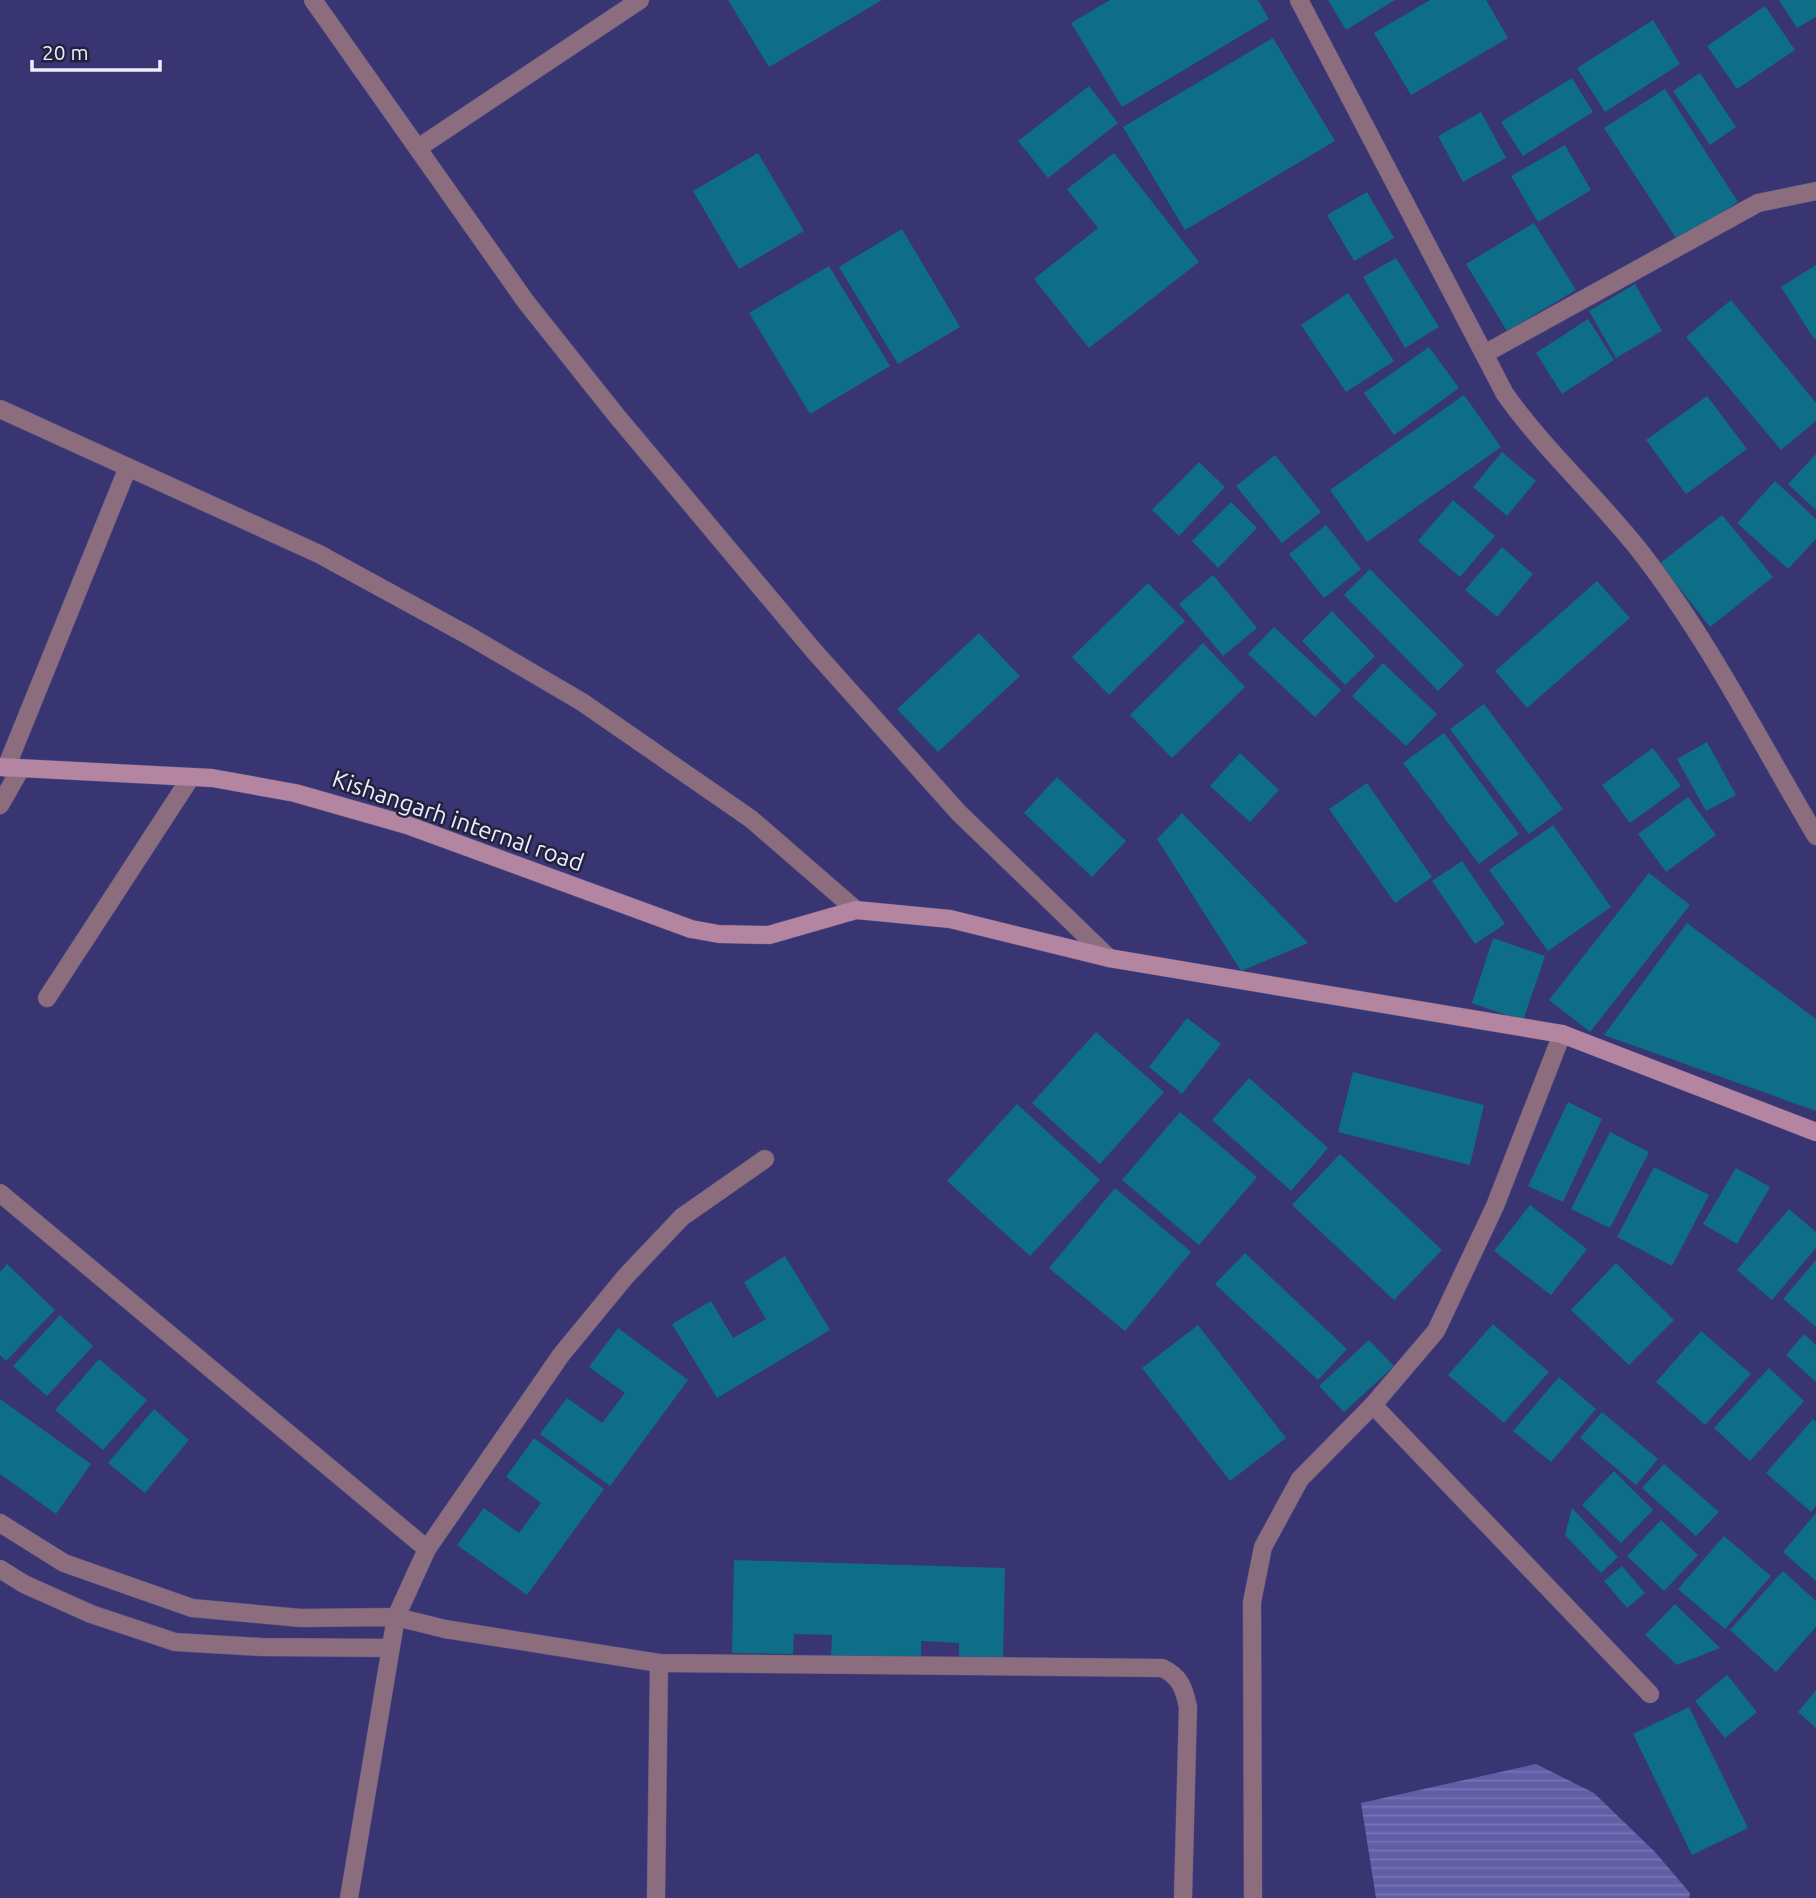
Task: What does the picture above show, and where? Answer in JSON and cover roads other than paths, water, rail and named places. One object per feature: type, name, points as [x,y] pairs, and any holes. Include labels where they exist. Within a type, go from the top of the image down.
[{"type":"street","points":[[313,0],[526,302],[616,415],[814,651],[959,813],[1109,958]]},
{"type":"street","points":[[418,148],[640,0]]},
{"type":"street","points":[[1299,0],[1486,353],[1505,394],[1527,424],[1590,490],[1659,578],[1688,621],[1816,836]]},
{"type":"street","points":[[1486,353],[1758,203],[1816,191]]},
{"type":"street","points":[[0,409],[319,554],[391,591],[582,702],[751,819],[856,910],[950,919],[1109,958],[1562,1034],[1816,1132]]},
{"type":"street","points":[[0,805],[8,769],[128,467]]},
{"type":"street","name":"Kishangarh internal road","points":[[8,769],[212,778],[295,793],[396,821],[691,929],[719,934],[769,935],[856,910]]},
{"type":"street","points":[[47,998],[191,777]]},
{"type":"street","points":[[1253,1898],[1252,1602],[1263,1547],[1300,1479],[1373,1405],[1436,1331],[1495,1206],[1562,1034]]},
{"type":"street","points":[[349,1898],[396,1617],[427,1549],[561,1355],[626,1276],[682,1217],[765,1158]]},
{"type":"street","points":[[0,1193],[427,1549]]},
{"type":"street","points":[[1373,1405],[1650,1694]]},
{"type":"street","points":[[0,1523],[64,1563],[192,1608],[301,1618],[396,1617],[445,1629],[659,1663],[1162,1668],[1175,1674],[1184,1688],[1188,1707],[1183,1898]]},
{"type":"street","points":[[0,1569],[23,1584],[91,1614],[176,1642],[262,1647],[390,1648]]},
{"type":"street","points":[[656,1898],[659,1663]]}]
